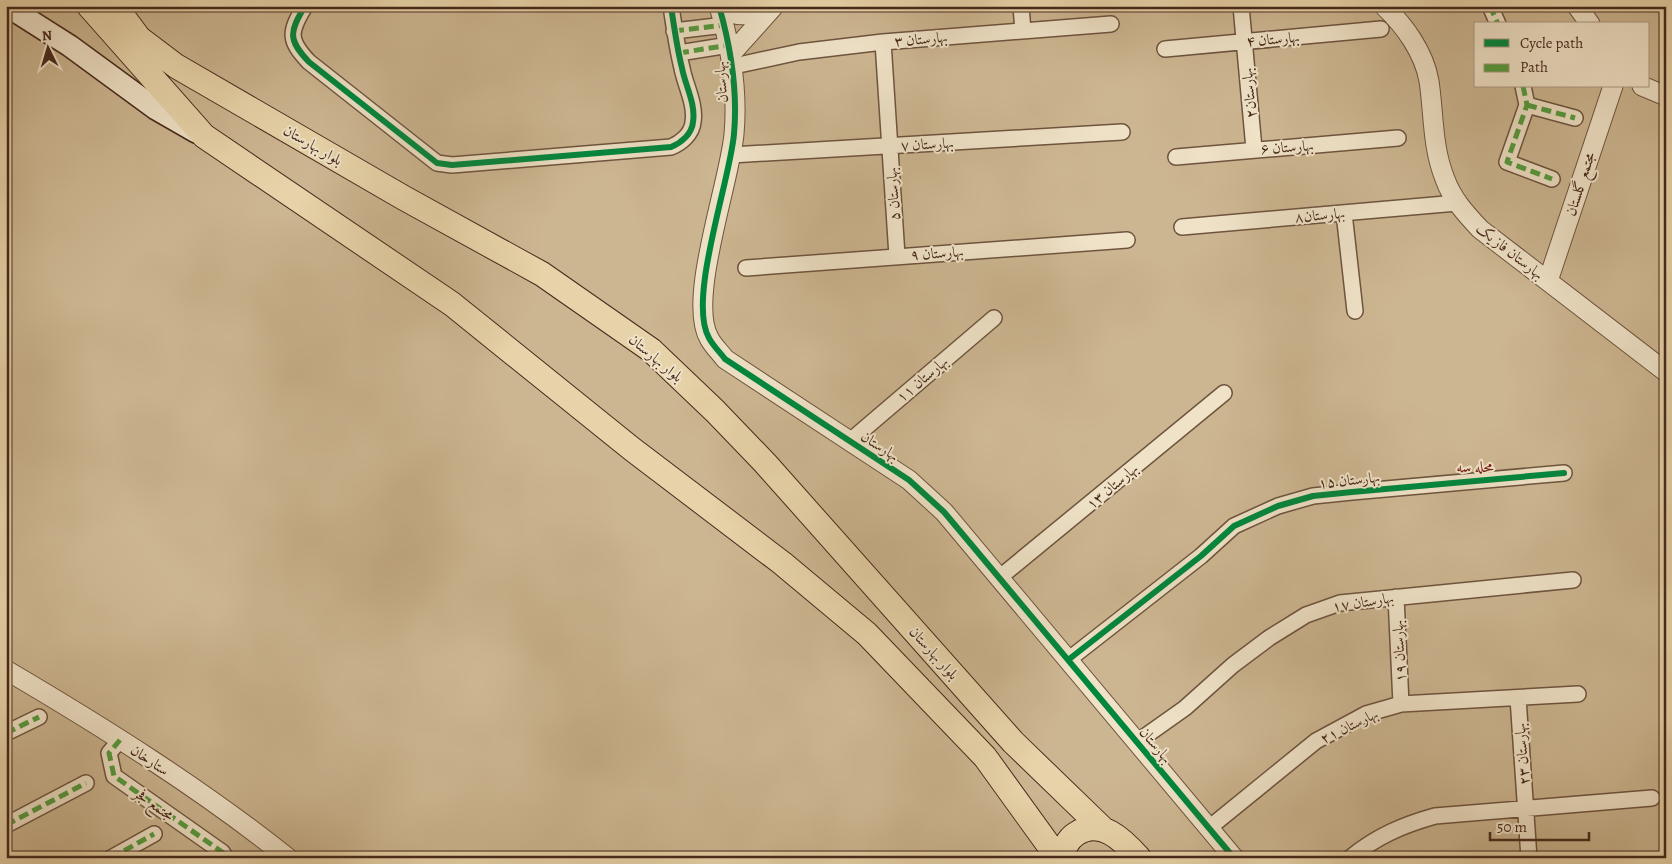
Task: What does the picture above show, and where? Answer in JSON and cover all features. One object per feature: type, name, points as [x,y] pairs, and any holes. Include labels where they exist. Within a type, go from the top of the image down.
[{"type":"main road","points":[[7,6],[70,46],[156,109],[204,136],[452,304],[632,449],[782,563],[867,634],[985,757],[1058,858]]},
{"type":"main road","points":[[89,6],[204,136]]},
{"type":"main road","name":"بلوار بهارستان","points":[[115,6],[140,38],[176,66],[404,198],[542,274],[651,350],[759,456],[1013,742],[1103,829],[1127,844],[1139,858]]},
{"type":"main road","points":[[1063,858],[1066,845],[1072,836],[1081,830],[1103,829]]},
{"type":"street","points":[[305,6],[292,34],[296,48],[309,62],[437,163],[444,165],[671,147],[680,143],[690,132],[694,122],[693,110],[674,31],[671,6]]},
{"type":"street","name":"بهارستان","points":[[719,6],[731,55],[735,107],[731,155],[703,287],[702,315],[708,338],[725,359],[909,480],[944,512],[1234,858]]},
{"type":"street","points":[[724,6],[730,12],[748,16],[768,6]]},
{"type":"street","points":[[731,55],[774,6]]},
{"type":"street","points":[[1021,6],[1023,31]]},
{"type":"street","name":"بهارستان۲","points":[[1241,6],[1254,149]]},
{"type":"street","name":"بهارستان فاز یک","points":[[1384,6],[1396,18],[1417,48],[1428,79],[1434,144],[1444,179],[1457,203],[1480,229],[1666,372]]},
{"type":"street","points":[[1490,6],[1497,22]]},
{"type":"street","points":[[1576,6],[1588,22]]},
{"type":"street","points":[[1592,6],[1596,22]]},
{"type":"street","name":"بهارستان ۳","points":[[679,53],[731,55],[800,52],[883,42],[1111,24]]},
{"type":"street","points":[[674,31],[725,25]]},
{"type":"street","name":"بهارستان ۴","points":[[1165,49],[1381,29]]},
{"type":"street","name":"بهارستان ۵","points":[[883,42],[896,256]]},
{"type":"street","points":[[1523,88],[1527,105],[1507,162],[1552,179]]},
{"type":"street","name":"مجتمع گلستان","points":[[1548,281],[1612,88]]},
{"type":"street","points":[[1647,88],[1666,96]]},
{"type":"street","points":[[1527,105],[1575,118]]},
{"type":"street","name":"بهارستان ۷","points":[[731,155],[1122,132]]},
{"type":"street","name":"بهارستان ۶","points":[[1176,158],[1254,149],[1398,138]]},
{"type":"street","name":"بهارستان۸","points":[[1182,227],[1457,203]]},
{"type":"street","points":[[1344,213],[1355,311]]},
{"type":"street","name":"بهارستان ۹","points":[[746,268],[1127,240]]},
{"type":"street","name":"بهارستان ۱۱","points":[[850,441],[994,318]]},
{"type":"street","name":"بهارستان ۱۳","points":[[999,578],[1224,393]]},
{"type":"street","name":"بهارستان ۱۵","points":[[1068,660],[1201,556],[1234,526],[1278,506],[1313,496],[1564,473]]},
{"type":"street","name":"بهارستان ۱۷","points":[[1137,742],[1185,708],[1233,665],[1269,638],[1306,615],[1340,603],[1573,580]]},
{"type":"street","name":"بهارستان ۱۹","points":[[1396,597],[1401,704]]},
{"type":"street","name":"ستارخان","points":[[6,670],[76,711],[120,740],[244,823],[288,858]]},
{"type":"street","name":"بهارستان ۲۱","points":[[1209,828],[1316,741],[1366,714],[1401,704],[1578,694]]},
{"type":"street","name":"بهارستان ۲۳","points":[[1518,698],[1529,858]]},
{"type":"street","points":[[6,733],[39,717]]},
{"type":"street","name":"مجتمع فجر","points":[[120,740],[109,752],[114,776],[222,852],[226,858]]},
{"type":"street","points":[[6,825],[86,784]]},
{"type":"street","points":[[1350,858],[1378,837],[1405,824],[1435,816],[1652,798]]},
{"type":"street","points":[[111,858],[154,834]]},
{"type":"shaded area","points":[[6,6],[1666,6],[1666,858],[6,858]]},
{"type":"marked path","points":[[1490,6],[1497,22]]},
{"type":"marked path","points":[[674,31],[725,25]]},
{"type":"marked path","points":[[679,53],[729,45]]},
{"type":"marked path","points":[[1523,88],[1527,105],[1507,162],[1552,179]]},
{"type":"marked path","points":[[1527,105],[1575,118]]},
{"type":"marked path","points":[[6,733],[39,717]]},
{"type":"marked path","points":[[120,740],[109,753],[114,776],[222,852],[226,858]]},
{"type":"marked path","points":[[6,825],[86,783]]},
{"type":"marked path","points":[[111,858],[154,834]]},
{"type":"cycle path","points":[[305,6],[296,23],[293,36],[297,48],[309,62],[437,163],[452,165],[671,147],[679,143],[691,130],[694,115],[692,101],[683,74],[671,6]]},
{"type":"cycle path","points":[[719,6],[732,69],[735,118],[731,155],[706,269],[703,297],[704,320],[709,338],[725,359],[909,480],[944,512],[1234,858]]},
{"type":"cycle path","points":[[1068,660],[1201,556],[1234,526],[1278,506],[1313,496],[1564,473]]},
{"type":"district","name":"محله سه","points":[[1475,466]]}]
